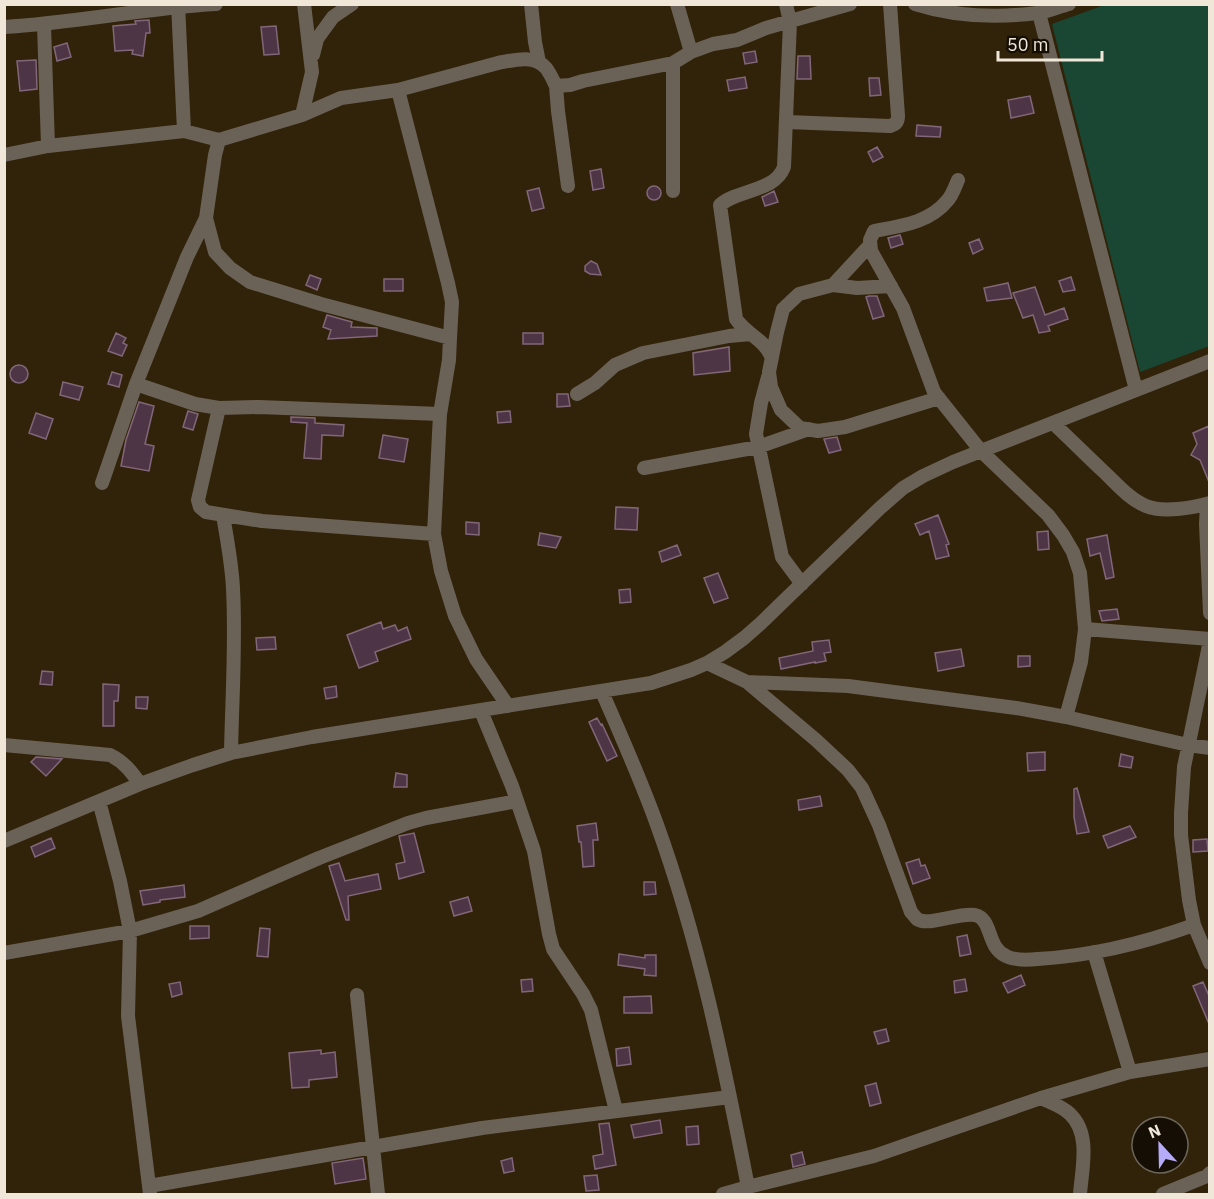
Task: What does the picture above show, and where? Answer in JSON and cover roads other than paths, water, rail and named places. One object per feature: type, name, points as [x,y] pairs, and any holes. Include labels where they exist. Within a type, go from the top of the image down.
[{"type":"street","points":[[4,27],[44,25],[178,6],[216,4]]},
{"type":"street","points":[[304,4],[312,72]]},
{"type":"street","points":[[302,115],[312,72],[316,39],[333,17],[352,4]]},
{"type":"street","points":[[531,4],[539,62]]},
{"type":"street","points":[[677,4],[691,52]]},
{"type":"street","points":[[771,356],[767,347],[743,328],[736,319],[720,205],[726,200],[778,179],[782,174],[787,122],[790,22],[786,4]]},
{"type":"street","points":[[556,86],[673,63],[691,52],[713,44],[737,40],[766,28],[850,4]]},
{"type":"street","points":[[787,122],[890,126],[898,121],[890,4]]},
{"type":"street","points":[[915,4],[986,15],[1039,13],[1069,4]]},
{"type":"street","points":[[178,6],[184,131]]},
{"type":"street","points":[[1039,13],[1136,390]]},
{"type":"street","points":[[44,25],[48,146]]},
{"type":"street","points":[[4,155],[48,146],[184,131],[219,140],[302,115],[341,98],[398,90],[498,63],[528,59],[539,62],[546,68],[556,86],[568,186]]},
{"type":"street","points":[[673,63],[673,191]]},
{"type":"street","points":[[398,90],[452,302],[449,360],[440,414],[434,534],[441,571],[454,616],[476,659],[508,706]]},
{"type":"street","points":[[219,140],[214,155],[207,218],[215,252],[230,268],[250,282],[321,304],[450,338]]},
{"type":"street","points":[[958,180],[949,200],[935,213],[912,223],[874,231],[870,240],[871,250],[903,308],[934,392],[981,451],[1048,514],[1073,552],[1080,573],[1085,629],[1081,662],[1066,717]]},
{"type":"street","points":[[102,483],[136,384],[187,257],[207,218]]},
{"type":"street","points":[[833,285],[870,245]]},
{"type":"street","points":[[801,584],[782,557],[756,434],[771,356],[783,309],[799,294],[833,285],[857,288],[891,286]]},
{"type":"street","points":[[577,394],[615,365],[643,353],[729,336],[751,334]]},
{"type":"street","points":[[4,841],[140,784],[231,753],[312,737],[602,692],[651,683],[691,670],[725,652],[744,638],[903,488],[953,462],[1209,361]]},
{"type":"street","points":[[769,372],[771,387],[781,410],[800,428],[818,431],[845,427],[939,398]]},
{"type":"street","points":[[136,384],[195,404],[219,408],[440,414]]},
{"type":"street","points":[[219,408],[198,500],[200,507],[206,512],[327,526],[434,534]]},
{"type":"street","points":[[1053,423],[1120,488],[1146,506],[1158,509],[1208,504],[1206,524],[1209,614]]},
{"type":"street","points":[[644,468],[758,447],[809,429]]},
{"type":"street","points":[[223,515],[231,561],[234,618],[231,753]]},
{"type":"street","points":[[1085,629],[1209,640],[1184,767],[1181,813],[1181,835],[1189,900],[1194,925],[1209,963]]},
{"type":"street","points":[[706,663],[747,682],[848,770],[861,788],[879,825],[911,912],[917,919],[924,922],[971,914],[979,916],[987,925],[992,942],[998,951],[1008,958],[1025,960],[1059,958],[1094,952],[1168,934],[1194,925]]},
{"type":"street","points":[[747,682],[848,686],[1016,708],[1209,748]]},
{"type":"street","points":[[602,692],[653,814],[681,898],[708,994],[748,1187]]},
{"type":"street","points":[[481,711],[517,801],[534,851],[553,949],[591,1010],[616,1111]]},
{"type":"street","points":[[4,745],[110,754],[129,768],[140,784]]},
{"type":"street","points":[[99,801],[120,881],[130,932],[128,1016],[150,1190],[482,1128],[730,1097]]},
{"type":"street","points":[[4,953],[130,932],[198,911],[337,851],[408,824],[426,818],[517,801]]},
{"type":"street","points":[[1094,952],[1130,1072]]},
{"type":"street","points":[[357,995],[378,1194]]},
{"type":"street","points":[[723,1194],[874,1156],[1041,1098],[1130,1072],[1209,1059]]},
{"type":"street","points":[[1041,1098],[1070,1114],[1079,1125],[1084,1144],[1080,1194]]},
{"type":"street","points":[[1163,1194],[1209,1175]]}]
